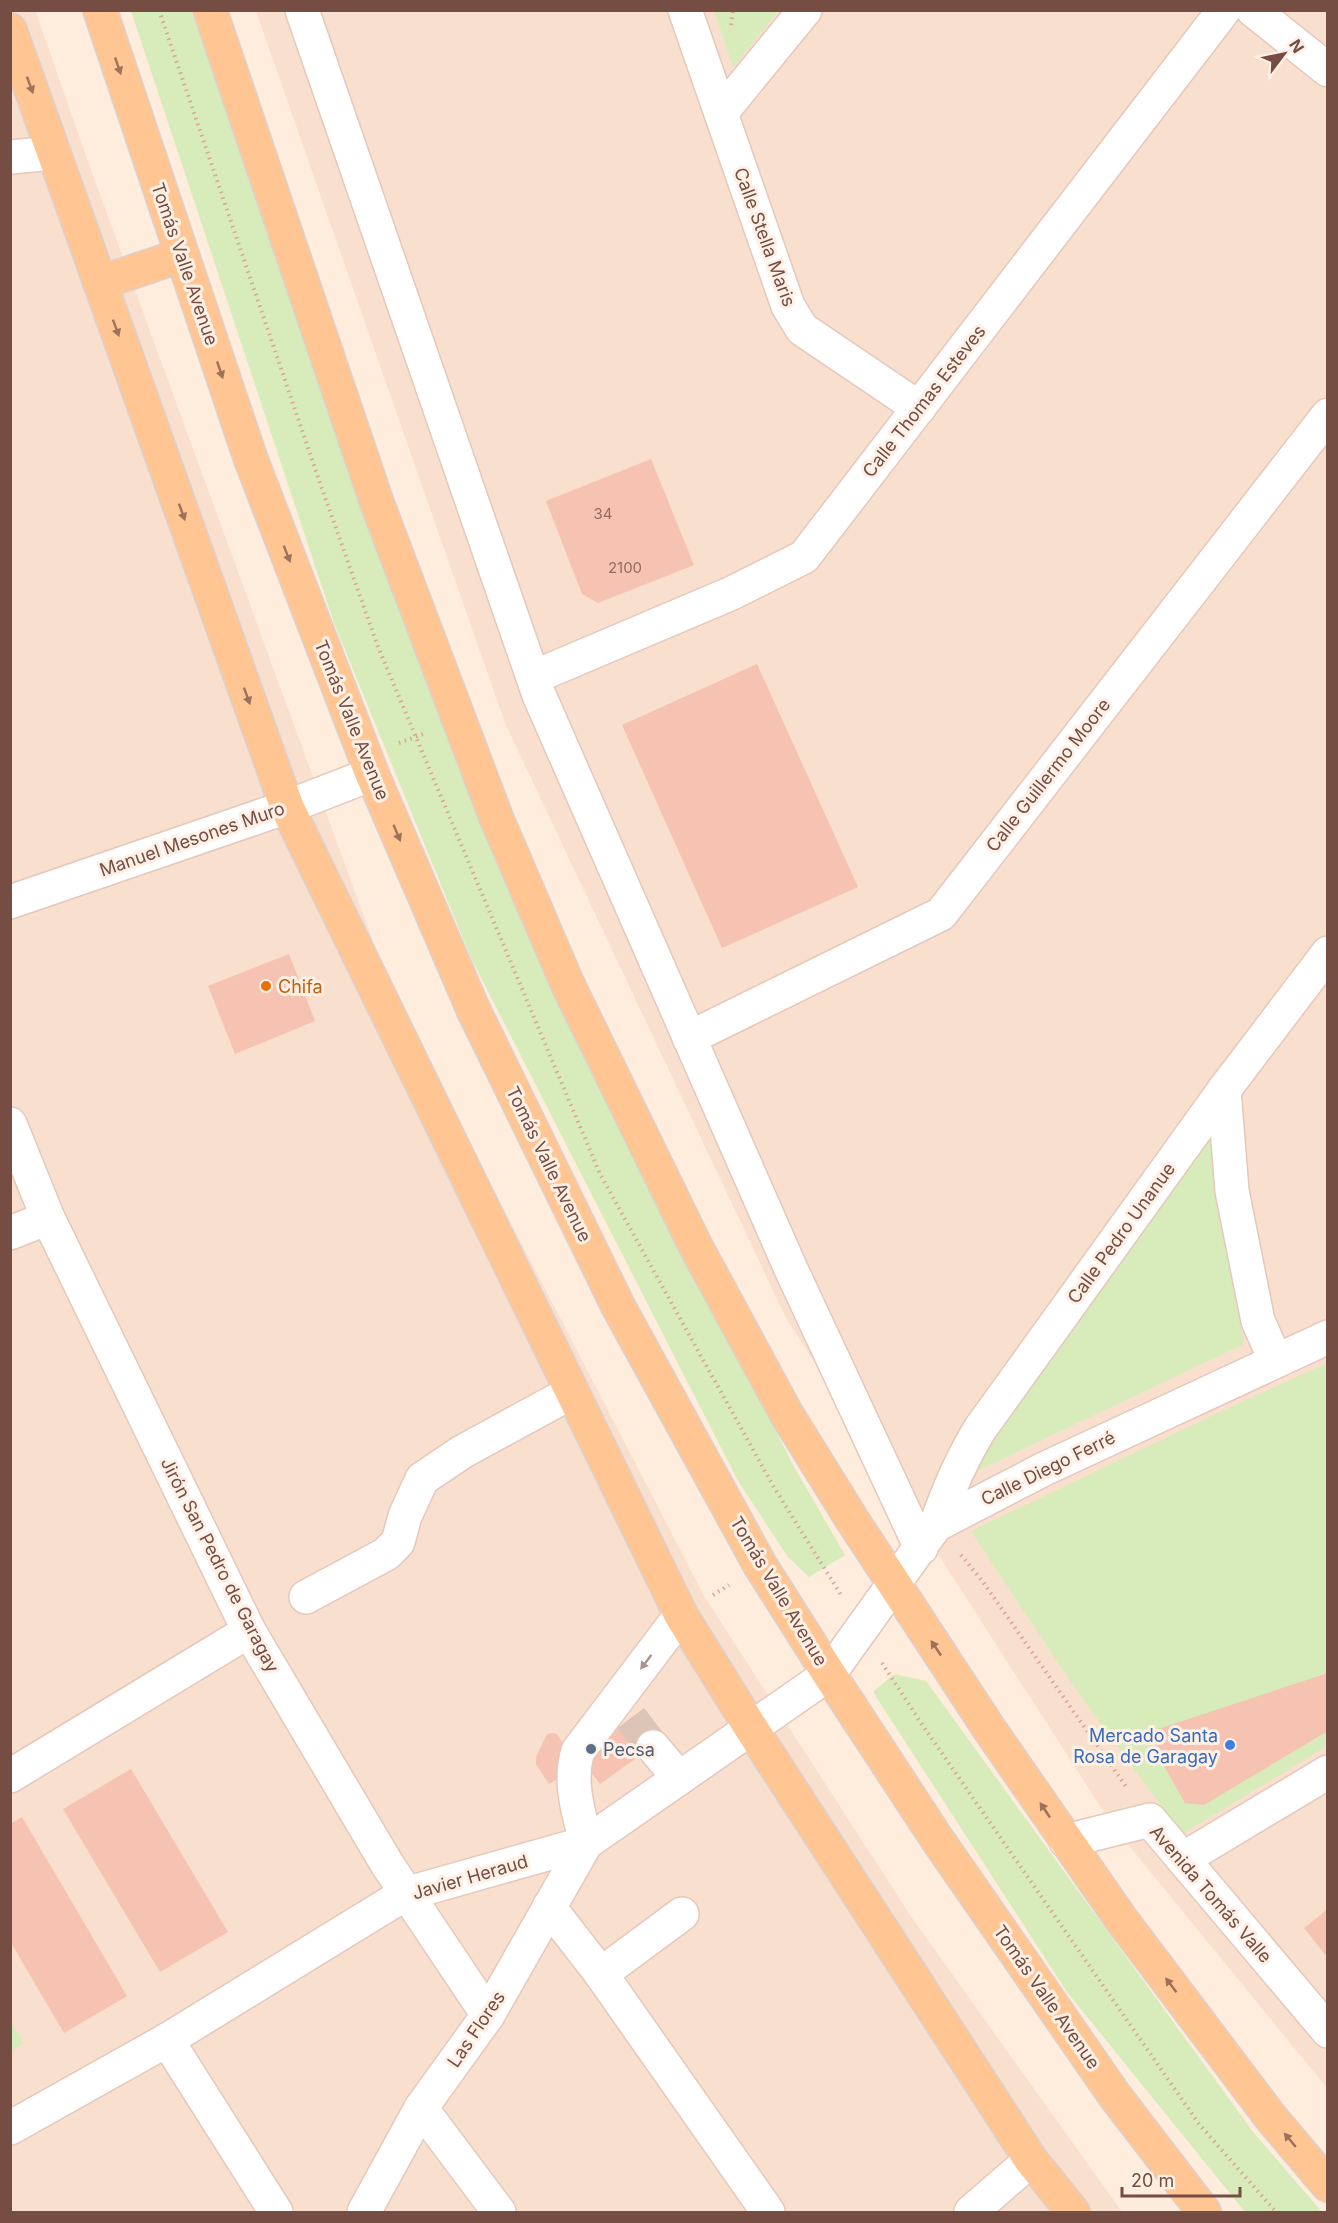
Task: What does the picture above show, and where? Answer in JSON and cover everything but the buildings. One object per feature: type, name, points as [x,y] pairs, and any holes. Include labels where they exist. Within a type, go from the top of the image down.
[{"type":"main road","name":"Tomás Valle Avenue","points":[[100,10],[250,457],[372,774],[473,1009],[612,1295],[760,1565],[829,1674],[937,1839],[1115,2096],[1204,2212]]},
{"type":"main road","points":[[210,10],[377,502],[496,817],[568,985],[695,1245],[786,1413],[894,1585],[1066,1841],[1121,1919],[1265,2109],[1328,2185]]},
{"type":"main road","points":[[10,30],[286,807],[681,1616],[1030,2160],[1073,2212]]},
{"type":"main road","points":[[100,283],[182,255]]},
{"type":"street","points":[[302,10],[539,695],[790,1267],[928,1536]]},
{"type":"street","name":"Calle Stella Maris","points":[[685,10],[788,306],[802,328],[919,408]]},
{"type":"street","points":[[721,113],[805,10]]},
{"type":"street","name":"Calle Thomas Esteves","points":[[534,677],[732,593],[804,556],[1224,10]]},
{"type":"street","points":[[1253,10],[1328,70]]},
{"type":"street","points":[[10,157],[54,153]]},
{"type":"street","name":"Calle Guillermo Moore","points":[[689,1038],[940,914],[1328,415]]},
{"type":"street","name":"Manuel Mesones Muro","points":[[10,902],[286,807],[372,774]]},
{"type":"street","name":"Calle Pedro Unanue","points":[[928,1536],[963,1457],[980,1430],[1224,1090],[1328,953]]},
{"type":"street","points":[[1224,1090],[1232,1191],[1258,1321],[1275,1359]]},
{"type":"street","name":"Jirón San Pedro de Garagay","points":[[10,1124],[48,1218],[249,1631],[405,1894],[488,2015]]},
{"type":"street","points":[[10,1233],[48,1218]]},
{"type":"street","name":"Calle Diego Ferré","points":[[829,1674],[928,1536],[1044,1469],[1275,1359],[1328,1337]]},
{"type":"street","points":[[306,1597],[386,1554],[398,1542],[405,1516],[422,1479],[462,1452],[572,1392]]},
{"type":"street","points":[[586,1844],[574,1792],[574,1763],[578,1751],[588,1735],[624,1710],[681,1616]]},
{"type":"street","points":[[10,1776],[249,1631]]},
{"type":"street","name":"Javier Heraud","points":[[10,2128],[167,2040],[405,1894],[586,1844],[829,1674]]},
{"type":"street","points":[[653,1747],[679,1778]]},
{"type":"street","points":[[1183,1859],[1328,1772]]},
{"type":"street","name":"Avenida Tomás Valle","points":[[1066,1841],[1150,1820],[1328,2031]]},
{"type":"street","name":"Las Flores","points":[[364,2212],[421,2108],[488,2015],[586,1844]]},
{"type":"street","points":[[549,1908],[601,1974],[768,2212]]},
{"type":"street","points":[[601,1974],[682,1914]]},
{"type":"street","points":[[167,2040],[276,2212]]},
{"type":"street","points":[[421,2108],[499,2212]]},
{"type":"street","points":[[971,2212],[1030,2160]]},
{"type":"path","points":[[928,1536],[983,1582],[1150,1820]]},
{"type":"path","points":[[681,1616],[760,1565]]},
{"type":"shaded area","points":[[35,10],[87,159],[392,993],[704,1596],[912,1918],[1122,2212],[11,2212],[10,11]]},
{"type":"shaded area","points":[[256,11],[1327,11],[1327,2088],[1113,1826],[786,1318],[505,723]]},
{"type":"green space","points":[[714,10],[778,10],[778,11],[733,67]]},
{"type":"green space","points":[[131,11],[191,11],[417,653],[568,1016],[793,1465],[845,1555],[809,1577],[788,1557],[738,1481],[471,958],[334,623]]},
{"type":"green space","points":[[1212,1120],[1244,1344],[962,1478]]},
{"type":"green space","points":[[1327,1363],[1327,1746],[1182,1834],[1074,1687],[971,1531]]},
{"type":"green space","points":[[894,1674],[926,1681],[1253,2132],[1322,2212],[1245,2212],[1067,1992],[873,1692]]},
{"type":"green space","points":[[10,2021],[24,2043],[11,2051],[10,2051]]},
{"type":"tunnel","points":[[631,1718],[653,1747]]},
{"type":"place","name":"Chifa","points":[[266,986]]},
{"type":"place","name":"Mercado Santa Rosa de Garagay","points":[[1230,1745]]},
{"type":"place","name":"Pecsa","points":[[591,1749]]}]
